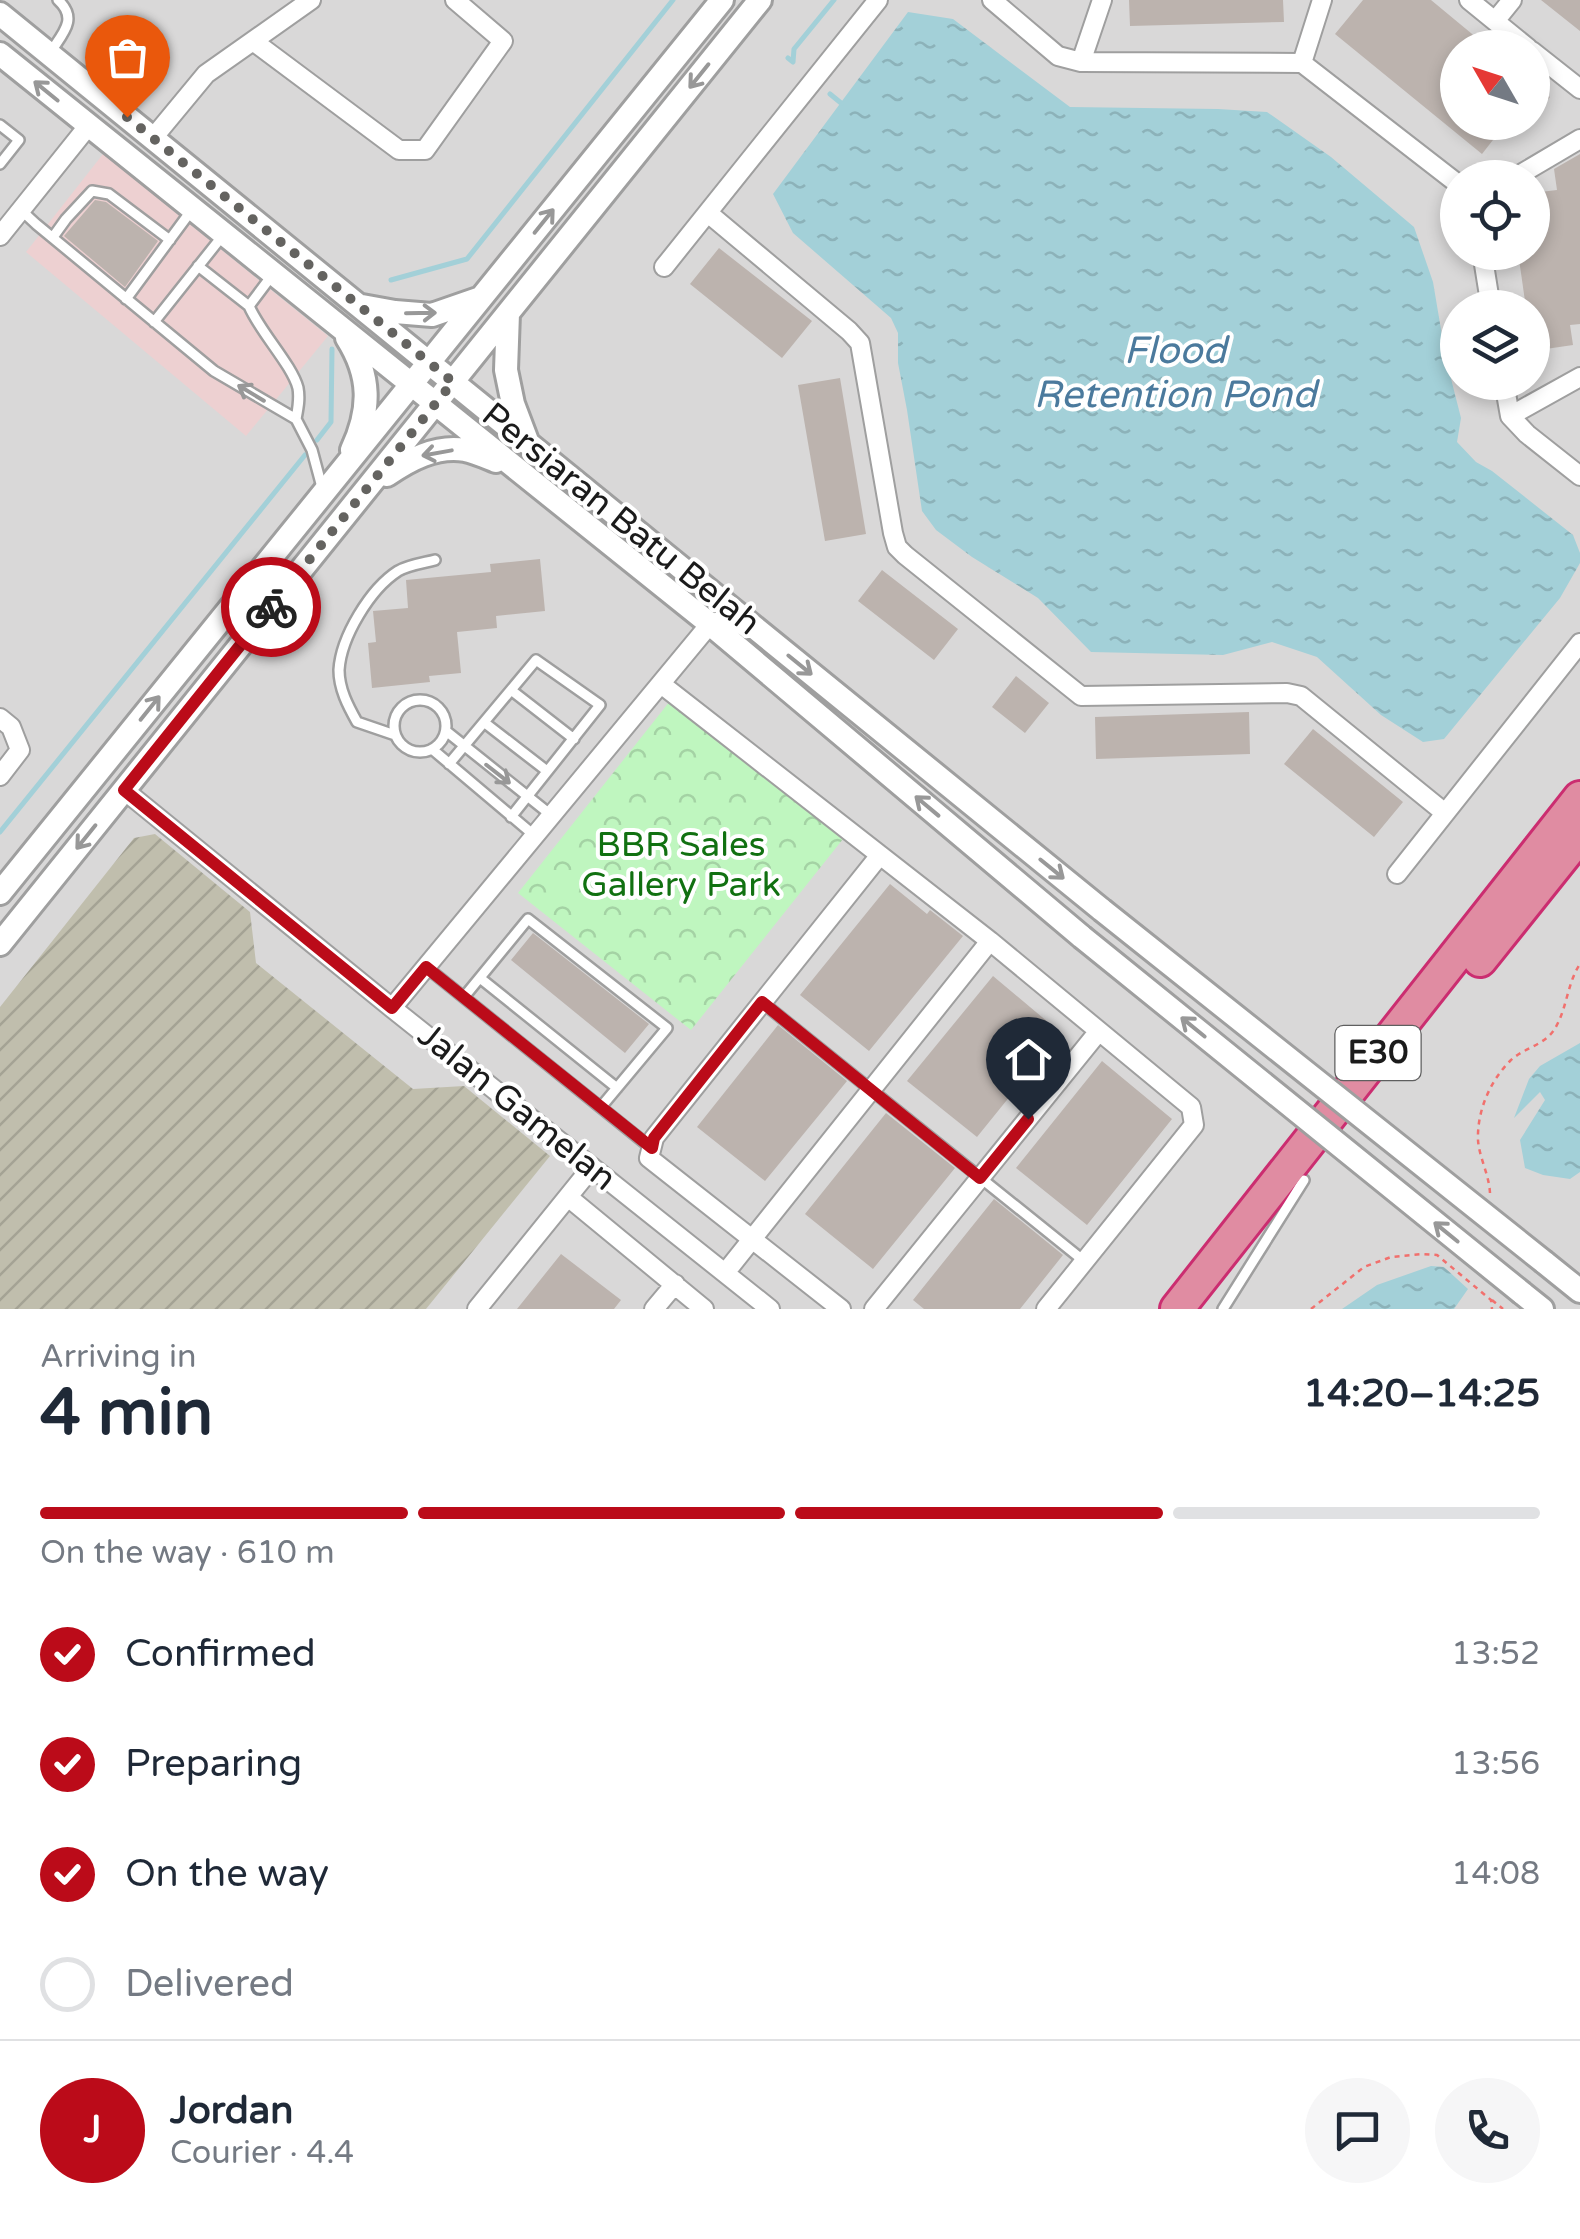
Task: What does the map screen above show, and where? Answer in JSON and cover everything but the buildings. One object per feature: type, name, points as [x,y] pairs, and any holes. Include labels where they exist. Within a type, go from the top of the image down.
[{"type":"highway","name":"E30","points":[[1176,1309],[1580,798]]},
{"type":"highway","name":"E30","points":[[1206,1309],[1580,835]]},
{"type":"street","points":[[153,138],[206,74],[310,0]]},
{"type":"street","points":[[253,40],[398,150],[425,150],[503,41],[455,0]]},
{"type":"street","points":[[0,893],[722,0]]},
{"type":"street","points":[[0,944],[760,0]]},
{"type":"street","points":[[664,267],[878,0]]},
{"type":"street","points":[[992,0],[1058,56],[1081,62],[1302,63],[1440,170]]},
{"type":"street","points":[[1081,62],[1102,0]]},
{"type":"street","points":[[1302,63],[1322,0]]},
{"type":"street","points":[[1469,0],[1505,30]]},
{"type":"street","points":[[1495,22],[1512,0]]},
{"type":"street","name":"Persiaran Batu Belah","points":[[0,14],[1102,910],[1580,1291]]},
{"type":"street","name":"Persiaran Batu Belah","points":[[0,54],[710,624],[1082,937],[1542,1309]]},
{"type":"street","points":[[1550,65],[1580,89]]},
{"type":"street","points":[[0,236],[89,125]]},
{"type":"street","points":[[1544,160],[1580,139]]},
{"type":"street","points":[[708,213],[860,343],[893,533],[904,555],[1082,696],[1300,696],[1446,813]]},
{"type":"street","points":[[358,305],[432,314],[483,297]]},
{"type":"street","points":[[508,313],[506,370],[513,404],[528,442]]},
{"type":"street","points":[[340,327],[360,359],[368,397],[360,433],[342,471]]},
{"type":"street","points":[[1510,416],[1580,377]]},
{"type":"street","points":[[1507,400],[1510,416],[1527,434],[1580,476]]},
{"type":"street","points":[[367,488],[412,458],[437,451],[462,450],[514,467]]},
{"type":"street","points":[[392,1008],[710,624],[730,620],[770,641]]},
{"type":"street","points":[[1397,874],[1580,642]]},
{"type":"street","points":[[661,684],[990,941],[1191,1107],[1194,1126],[1046,1309]]},
{"type":"street","points":[[0,718],[11,727],[20,750],[0,776]]},
{"type":"street","name":"Jalan Gamelan","points":[[124,790],[770,1309]]},
{"type":"street","points":[[841,1309],[649,1158],[654,1138],[880,855]]},
{"type":"street","points":[[725,1273],[990,941]]},
{"type":"street","points":[[874,1309],[1099,1031]]},
{"type":"street","points":[[477,1309],[592,1167]]},
{"type":"street","points":[[568,1197],[704,1309]]},
{"type":"street","points":[[654,1309],[674,1284]]},
{"type":"lane","points":[[50,54],[67,26],[69,15],[58,0]]},
{"type":"lane","points":[[0,125],[19,140],[0,164]]},
{"type":"lane","points":[[53,237],[92,191],[109,194],[170,240]]},
{"type":"lane","points":[[126,298],[193,208]]},
{"type":"lane","points":[[22,210],[214,371],[296,419],[312,450],[324,494]]},
{"type":"lane","points":[[154,322],[224,234]]},
{"type":"lane","points":[[198,266],[249,306],[297,384],[300,402],[296,419]]},
{"type":"lane","points":[[249,306],[274,273]]},
{"type":"lane","points":[[395,735],[395,718],[406,704],[431,702],[443,714],[446,731],[432,749],[406,749],[395,735],[357,722],[343,695],[339,670],[350,627],[384,582],[401,569],[436,560]]},
{"type":"lane","points":[[450,764],[536,660],[600,705],[512,816]]},
{"type":"lane","points":[[511,690],[574,738]]},
{"type":"lane","points":[[485,723],[546,771]]},
{"type":"lane","points":[[446,731],[552,816]]},
{"type":"lane","points":[[432,749],[534,836]]},
{"type":"lane","points":[[464,998],[528,920],[667,1028],[600,1107]]},
{"type":"lane","points":[[426,967],[652,1148]]},
{"type":"lane","points":[[480,978],[617,1088]]},
{"type":"lane","points":[[762,1002],[1084,1262]]},
{"type":"lane","points":[[1223,1309],[1304,1180]]},
{"type":"path","points":[[1490,1194],[1478,1142],[1482,1106],[1512,1058],[1538,1045],[1554,1030],[1580,964]]},
{"type":"path","points":[[1311,1309],[1364,1267],[1392,1257],[1422,1254],[1437,1254],[1503,1309]]},
{"type":"path","points":[[1491,1300],[1492,1309]]},
{"type":"shaded area","points":[[0,0],[1580,0],[1580,1309],[0,1309]]},
{"type":"shaded area","points":[[103,154],[328,336],[246,436],[26,252]]},
{"type":"shaded area","points":[[155,834],[250,912],[256,963],[413,1089],[464,1086],[550,1156],[426,1309],[0,1309],[0,1007],[134,838]]},
{"type":"green space","name":"BBR Sales Gallery Park","points":[[670,701],[843,839],[691,1030],[518,893]]},
{"type":"water","name":"Flood Retention Pond","points":[[908,12],[953,19],[1070,107],[1267,112],[1331,157],[1414,227],[1433,282],[1440,323],[1440,400],[1456,400],[1461,418],[1457,442],[1476,462],[1573,535],[1580,563],[1560,598],[1444,739],[1423,742],[1381,715],[1317,657],[1272,642],[1223,655],[1091,652],[1038,598],[936,530],[922,511],[898,363],[898,333],[891,318],[793,233],[773,194]]},
{"type":"water","points":[[1580,1043],[1580,1172],[1570,1179],[1543,1175],[1525,1168],[1520,1140],[1545,1100],[1540,1092],[1514,1118],[1529,1079],[1540,1066]]},
{"type":"water","points":[[1431,1266],[1444,1267],[1468,1289],[1454,1309],[1342,1309],[1377,1285]]},
{"type":"waterway","points":[[391,280],[467,259],[673,0]]},
{"type":"waterway","points":[[788,58],[793,62],[794,49],[834,0]]},
{"type":"waterway","points":[[830,94],[841,103]]},
{"type":"waterway","points":[[317,440],[331,422],[332,349]]},
{"type":"waterway","points":[[0,832],[305,455]]},
{"type":"way so far","points":[[127,117],[453,382],[271,607]]},
{"type":"route","points":[[271,607],[124,790],[392,1008],[426,967],[652,1148],[654,1138],[762,1002],[980,1178],[1028,1119]]}]
